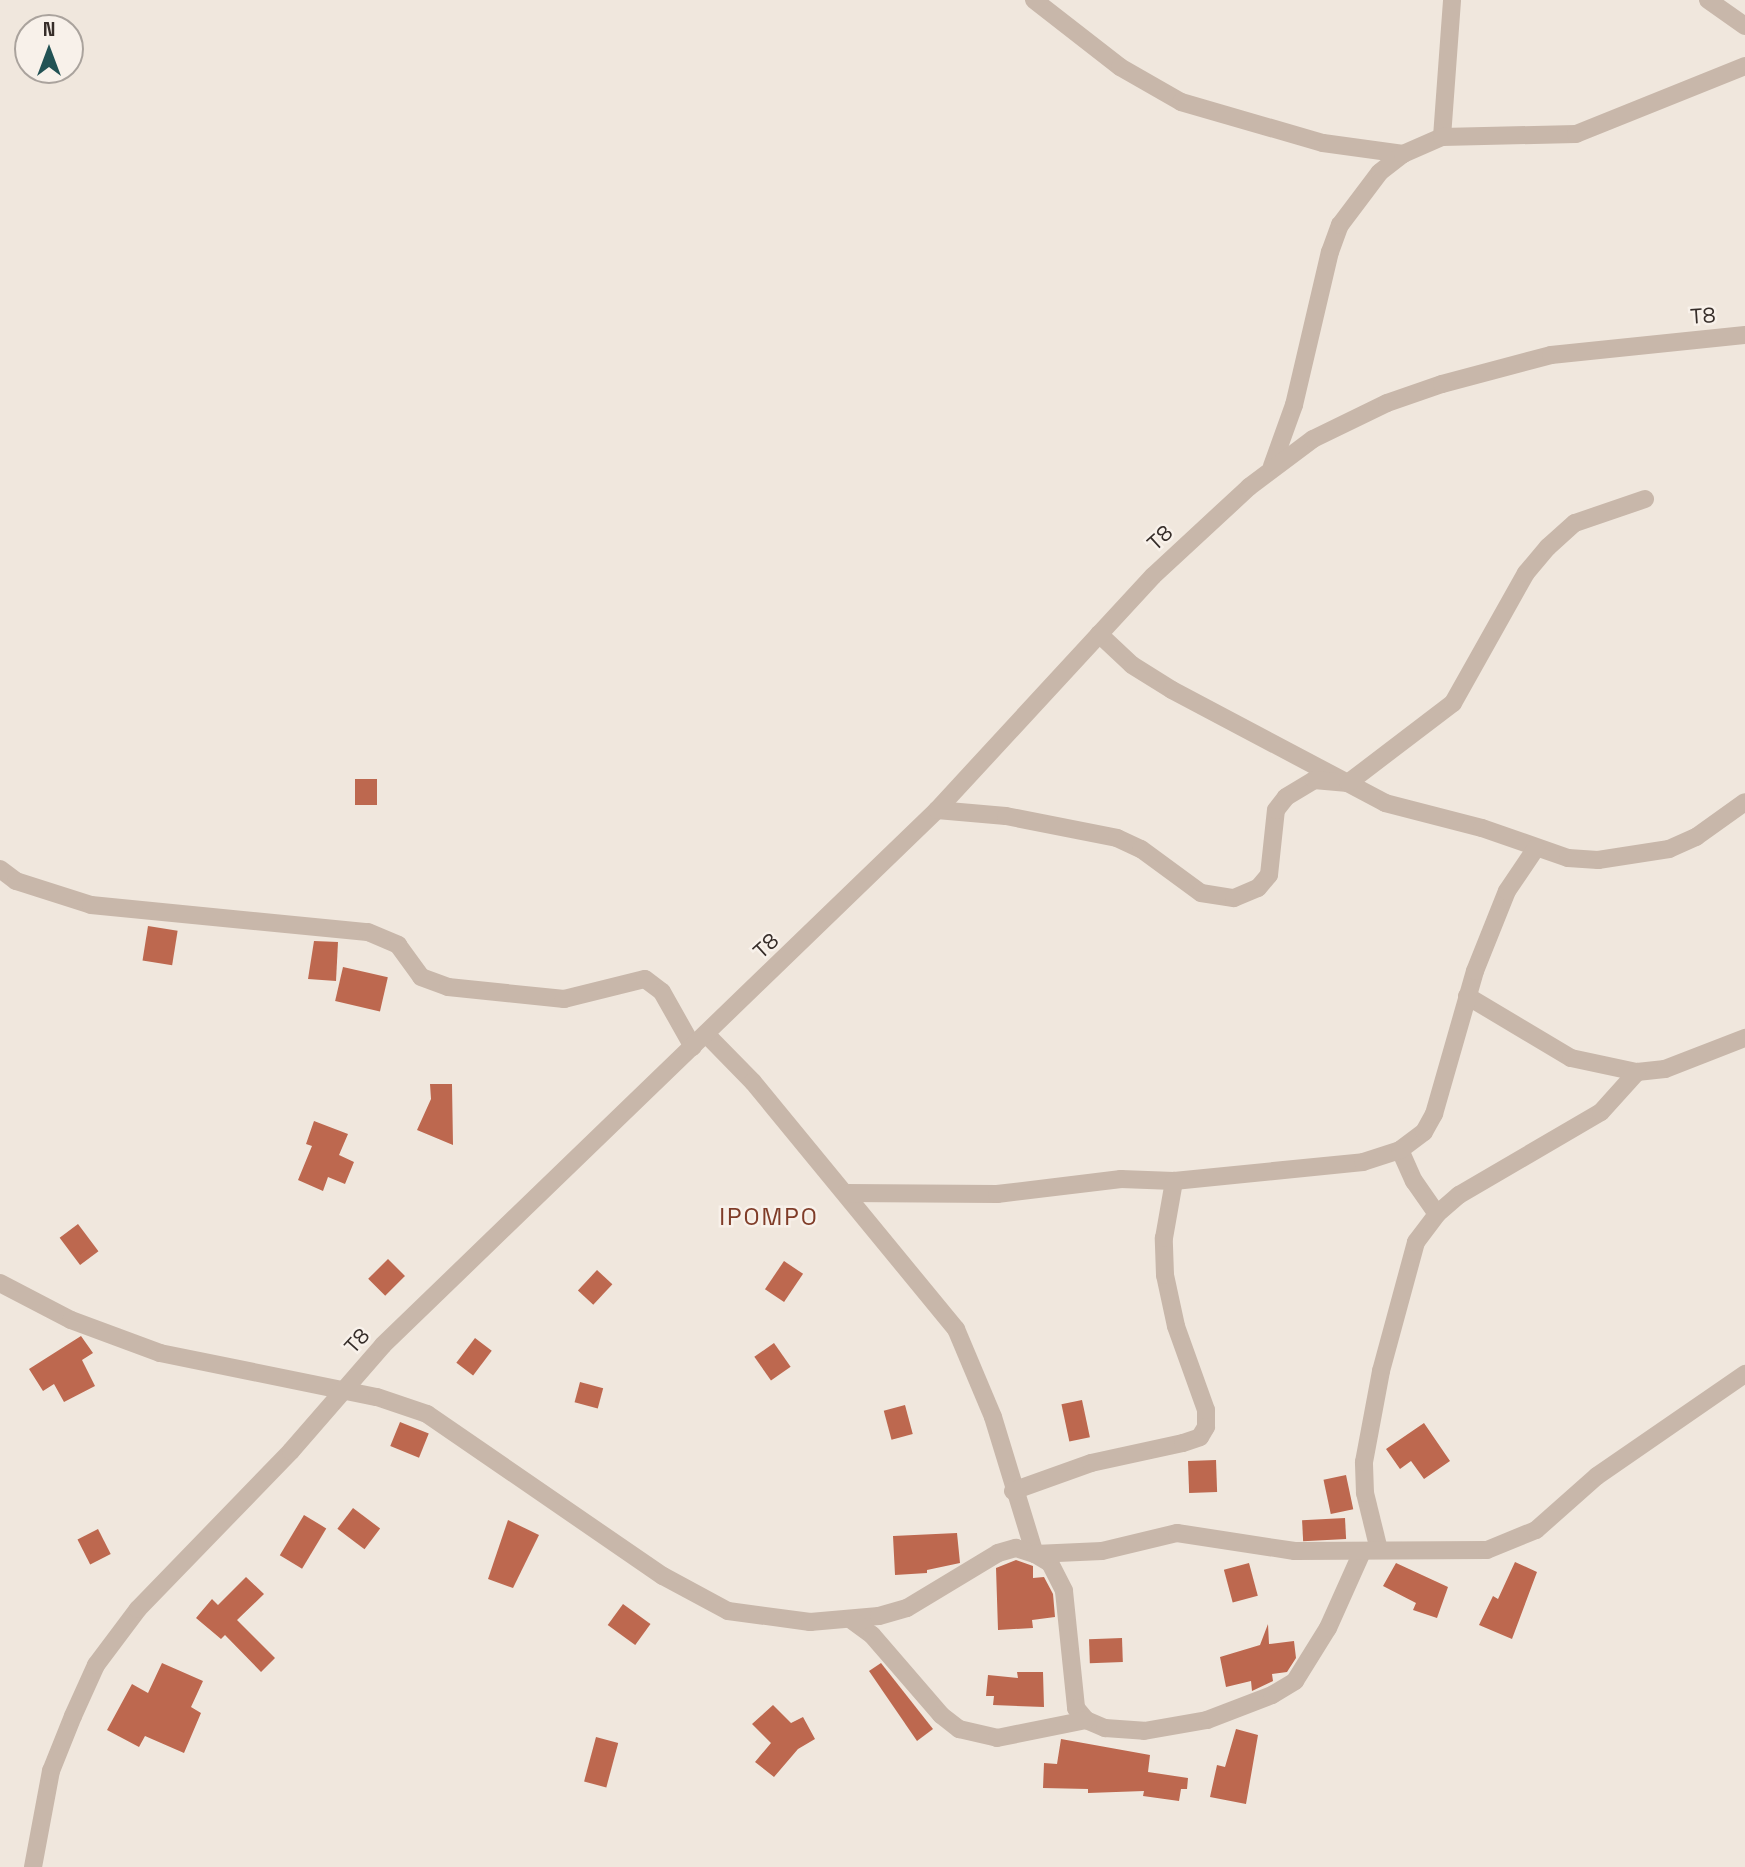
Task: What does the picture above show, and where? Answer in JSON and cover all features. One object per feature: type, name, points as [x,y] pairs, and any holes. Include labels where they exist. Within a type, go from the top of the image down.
[{"type":"street","points":[[1034,0],[1120,67],[1181,102],[1323,143],[1403,154]]},
{"type":"street","points":[[1442,137],[1452,0]]},
{"type":"street","points":[[1708,0],[1745,26]]},
{"type":"street","points":[[1272,466],[1294,405],[1340,225],[1360,192],[1403,154],[1442,137],[1576,134],[1745,66]]},
{"type":"street","name":"T8","points":[[33,1867],[51,1771],[96,1665],[113,1640],[383,1345],[937,810],[1153,576],[1272,466],[1312,439],[1387,403],[1442,384],[1551,355],[1745,335]]},
{"type":"street","points":[[937,810],[1006,816],[1117,838],[1141,849],[1201,893],[1234,898],[1258,888],[1269,875],[1276,810],[1286,796],[1314,780],[1348,783],[1458,696],[1507,604],[1548,547],[1575,523],[1645,499]]},
{"type":"street","points":[[1099,634],[1132,665],[1172,690],[1385,803],[1482,828],[1567,858],[1598,860],[1669,849],[1696,837],[1745,802]]},
{"type":"street","points":[[846,1193],[997,1194],[1121,1179],[1174,1181],[1363,1162],[1400,1150],[1424,1132],[1434,1114],[1467,996],[1507,891],[1536,848]]},
{"type":"street","points":[[0,869],[16,881],[91,905],[368,932],[398,945],[421,977],[448,987],[564,999],[645,979],[662,992],[692,1047]]},
{"type":"street","points":[[1467,996],[1571,1058],[1637,1072],[1665,1069],[1745,1038]]},
{"type":"street","points":[[706,1034],[846,1193],[956,1329],[993,1417],[1013,1491],[1035,1554]]},
{"type":"street","points":[[0,1283],[71,1320],[160,1353],[377,1397],[427,1414],[693,1596],[728,1611],[770,1619],[850,1619],[906,1608],[998,1553],[1016,1548],[1035,1554],[1050,1563],[1064,1591],[1076,1708],[1086,1720],[1105,1728],[1174,1727],[1207,1720],[1295,1681],[1315,1653],[1371,1551],[1363,1475],[1369,1425],[1416,1242],[1437,1214],[1495,1172],[1601,1112],[1637,1072]]},
{"type":"street","points":[[1400,1150],[1414,1181],[1437,1214]]},
{"type":"street","points":[[1013,1491],[1091,1463],[1183,1443],[1200,1437],[1206,1427],[1200,1386],[1176,1326],[1167,1288],[1164,1238],[1174,1181]]},
{"type":"street","points":[[1035,1554],[1102,1552],[1177,1534],[1295,1552],[1487,1550],[1536,1530],[1597,1476],[1745,1374]]},
{"type":"street","points":[[850,1619],[873,1635],[941,1715],[960,1729],[997,1738],[1086,1720]]},
{"type":"building","points":[[355,779],[377,779],[377,805],[355,805]]},
{"type":"building","points":[[148,926],[178,931],[172,965],[143,961]]},
{"type":"building","points":[[314,941],[338,942],[336,981],[308,979]]},
{"type":"building","points":[[343,967],[388,977],[380,1011],[335,1001]]},
{"type":"building","points":[[430,1084],[452,1084],[453,1145],[417,1130],[431,1099]]},
{"type":"building","points":[[314,1121],[348,1134],[339,1155],[354,1162],[345,1184],[328,1177],[323,1191],[298,1180],[312,1146],[306,1144]]},
{"type":"building","points":[[78,1224],[98,1251],[80,1265],[60,1238]]},
{"type":"building","points":[[388,1259],[405,1276],[385,1296],[368,1279]]},
{"type":"building","points":[[784,1261],[803,1274],[784,1302],[765,1289]]},
{"type":"building","points":[[597,1270],[612,1284],[593,1305],[578,1290]]},
{"type":"building","points":[[81,1336],[93,1353],[82,1360],[95,1386],[64,1402],[54,1384],[43,1391],[29,1369]]},
{"type":"building","points":[[475,1338],[492,1351],[473,1375],[456,1363]]},
{"type":"building","points":[[774,1343],[791,1367],[771,1381],[754,1357]]},
{"type":"building","points":[[580,1382],[603,1388],[598,1408],[575,1402]]},
{"type":"building","points":[[1082,1400],[1090,1437],[1069,1442],[1061,1404]]},
{"type":"building","points":[[905,1405],[913,1434],[892,1440],[884,1411]]},
{"type":"building","points":[[400,1422],[429,1434],[419,1458],[390,1446]]},
{"type":"building","points":[[1424,1423],[1450,1461],[1424,1479],[1411,1461],[1400,1469],[1386,1449]]},
{"type":"building","points":[[1216,1460],[1217,1492],[1189,1493],[1188,1461]]},
{"type":"building","points":[[1346,1475],[1353,1509],[1331,1514],[1324,1480]]},
{"type":"building","points":[[353,1508],[380,1528],[365,1549],[337,1529]]},
{"type":"building","points":[[304,1515],[326,1528],[302,1569],[280,1555]]},
{"type":"building","points":[[1345,1518],[1346,1539],[1303,1541],[1302,1520]]},
{"type":"building","points":[[508,1520],[539,1535],[513,1588],[488,1579]]},
{"type":"building","points":[[98,1529],[111,1554],[90,1564],[78,1539]]},
{"type":"building","points":[[957,1533],[960,1563],[927,1570],[927,1573],[895,1575],[893,1536]]},
{"type":"building","points":[[1016,1560],[1033,1566],[1033,1578],[1044,1577],[1053,1594],[1055,1617],[1032,1620],[1033,1628],[998,1630],[996,1568]]},
{"type":"building","points":[[1515,1562],[1537,1572],[1512,1639],[1479,1625],[1493,1596],[1498,1599]]},
{"type":"building","points":[[1249,1563],[1258,1596],[1233,1603],[1224,1570]]},
{"type":"building","points":[[1396,1563],[1448,1587],[1437,1618],[1413,1610],[1416,1603],[1383,1586]]},
{"type":"building","points":[[246,1577],[264,1594],[237,1620],[275,1658],[261,1672],[225,1635],[221,1639],[196,1618],[212,1599],[218,1605]]},
{"type":"building","points":[[623,1604],[651,1624],[635,1645],[608,1625]]},
{"type":"building","points":[[1268,1624],[1269,1644],[1294,1641],[1296,1658],[1287,1672],[1272,1674],[1273,1681],[1252,1691],[1251,1681],[1226,1687],[1220,1657],[1260,1645]]},
{"type":"building","points":[[1122,1638],[1123,1662],[1090,1663],[1089,1639]]},
{"type":"building","points":[[162,1663],[203,1681],[191,1707],[201,1713],[184,1753],[145,1736],[139,1747],[107,1730],[132,1684],[148,1693]]},
{"type":"building","points":[[881,1663],[933,1729],[917,1741],[869,1671]]},
{"type":"building","points":[[1017,1672],[1043,1672],[1044,1707],[993,1705],[994,1696],[986,1696],[988,1675],[1018,1678]]},
{"type":"building","points":[[773,1705],[791,1723],[803,1717],[815,1739],[798,1749],[774,1777],[755,1762],[771,1743],[752,1724]]},
{"type":"building","points":[[1236,1729],[1258,1735],[1246,1804],[1210,1797],[1217,1765],[1225,1767]]},
{"type":"building","points":[[596,1737],[618,1743],[606,1787],[584,1781]]},
{"type":"building","points":[[1061,1739],[1150,1755],[1148,1772],[1188,1778],[1187,1789],[1181,1789],[1179,1801],[1143,1796],[1144,1791],[1088,1793],[1088,1789],[1043,1788],[1044,1763],[1057,1764]]},
{"type":"district","name":"IPOMPO","points":[[769,1217]]}]
